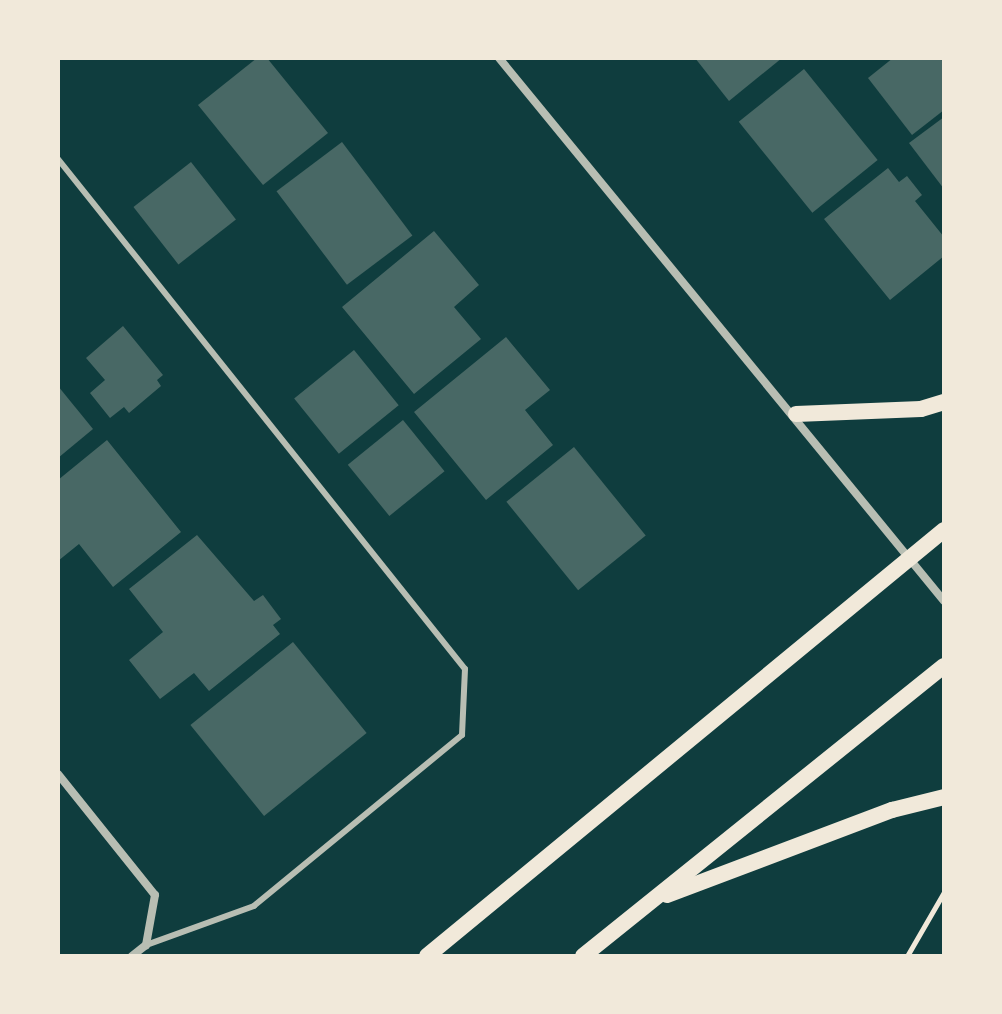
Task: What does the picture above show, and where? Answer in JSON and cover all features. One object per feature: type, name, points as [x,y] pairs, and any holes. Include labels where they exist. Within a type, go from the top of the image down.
[{"type":"main road","points":[[796,414],[921,409],[944,402]]},
{"type":"main road","points":[[427,956],[944,530]]},
{"type":"main road","points":[[583,956],[944,666]]},
{"type":"main road","points":[[650,901],[892,810],[944,797]]},
{"type":"street","points":[[499,58],[796,414],[944,601]]},
{"type":"street","points":[[58,774],[155,895],[146,945],[132,956]]},
{"type":"lane","points":[[58,159],[465,669],[462,735],[254,906],[146,945]]},
{"type":"path","points":[[907,956],[944,892]]},
{"type":"building","points":[[257,58],[267,58],[328,133],[263,185],[198,105]]},
{"type":"building","points":[[695,58],[782,58],[729,101]]},
{"type":"building","points":[[893,58],[940,58],[944,63],[944,110],[912,135],[868,78]]},
{"type":"building","points":[[804,69],[878,160],[812,213],[739,122]]},
{"type":"building","points":[[944,117],[944,189],[909,143]]},
{"type":"building","points":[[342,142],[412,235],[347,285],[277,191]]},
{"type":"building","points":[[191,162],[236,220],[178,264],[133,207]]},
{"type":"building","points":[[888,168],[899,182],[907,176],[922,195],[915,201],[944,237],[944,256],[890,300],[824,219]]},
{"type":"building","points":[[434,231],[479,285],[454,307],[481,339],[414,394],[342,307]]},
{"type":"building","points":[[123,326],[163,375],[157,380],[161,386],[129,413],[124,407],[110,418],[90,393],[105,380],[86,358]]},
{"type":"building","points":[[506,337],[550,390],[525,410],[553,445],[486,500],[414,412]]},
{"type":"building","points":[[354,350],[399,405],[339,454],[294,398]]},
{"type":"building","points":[[58,386],[93,429],[58,458]]},
{"type":"building","points":[[403,420],[445,471],[389,516],[348,465]]},
{"type":"building","points":[[107,440],[181,532],[113,587],[79,544],[58,561],[58,480]]},
{"type":"building","points":[[574,447],[646,536],[578,590],[506,502]]},
{"type":"building","points":[[197,535],[254,601],[263,595],[281,619],[273,625],[280,634],[209,691],[194,673],[160,699],[129,660],[163,632],[129,589]]},
{"type":"building","points":[[293,642],[367,733],[264,816],[190,725]]}]
